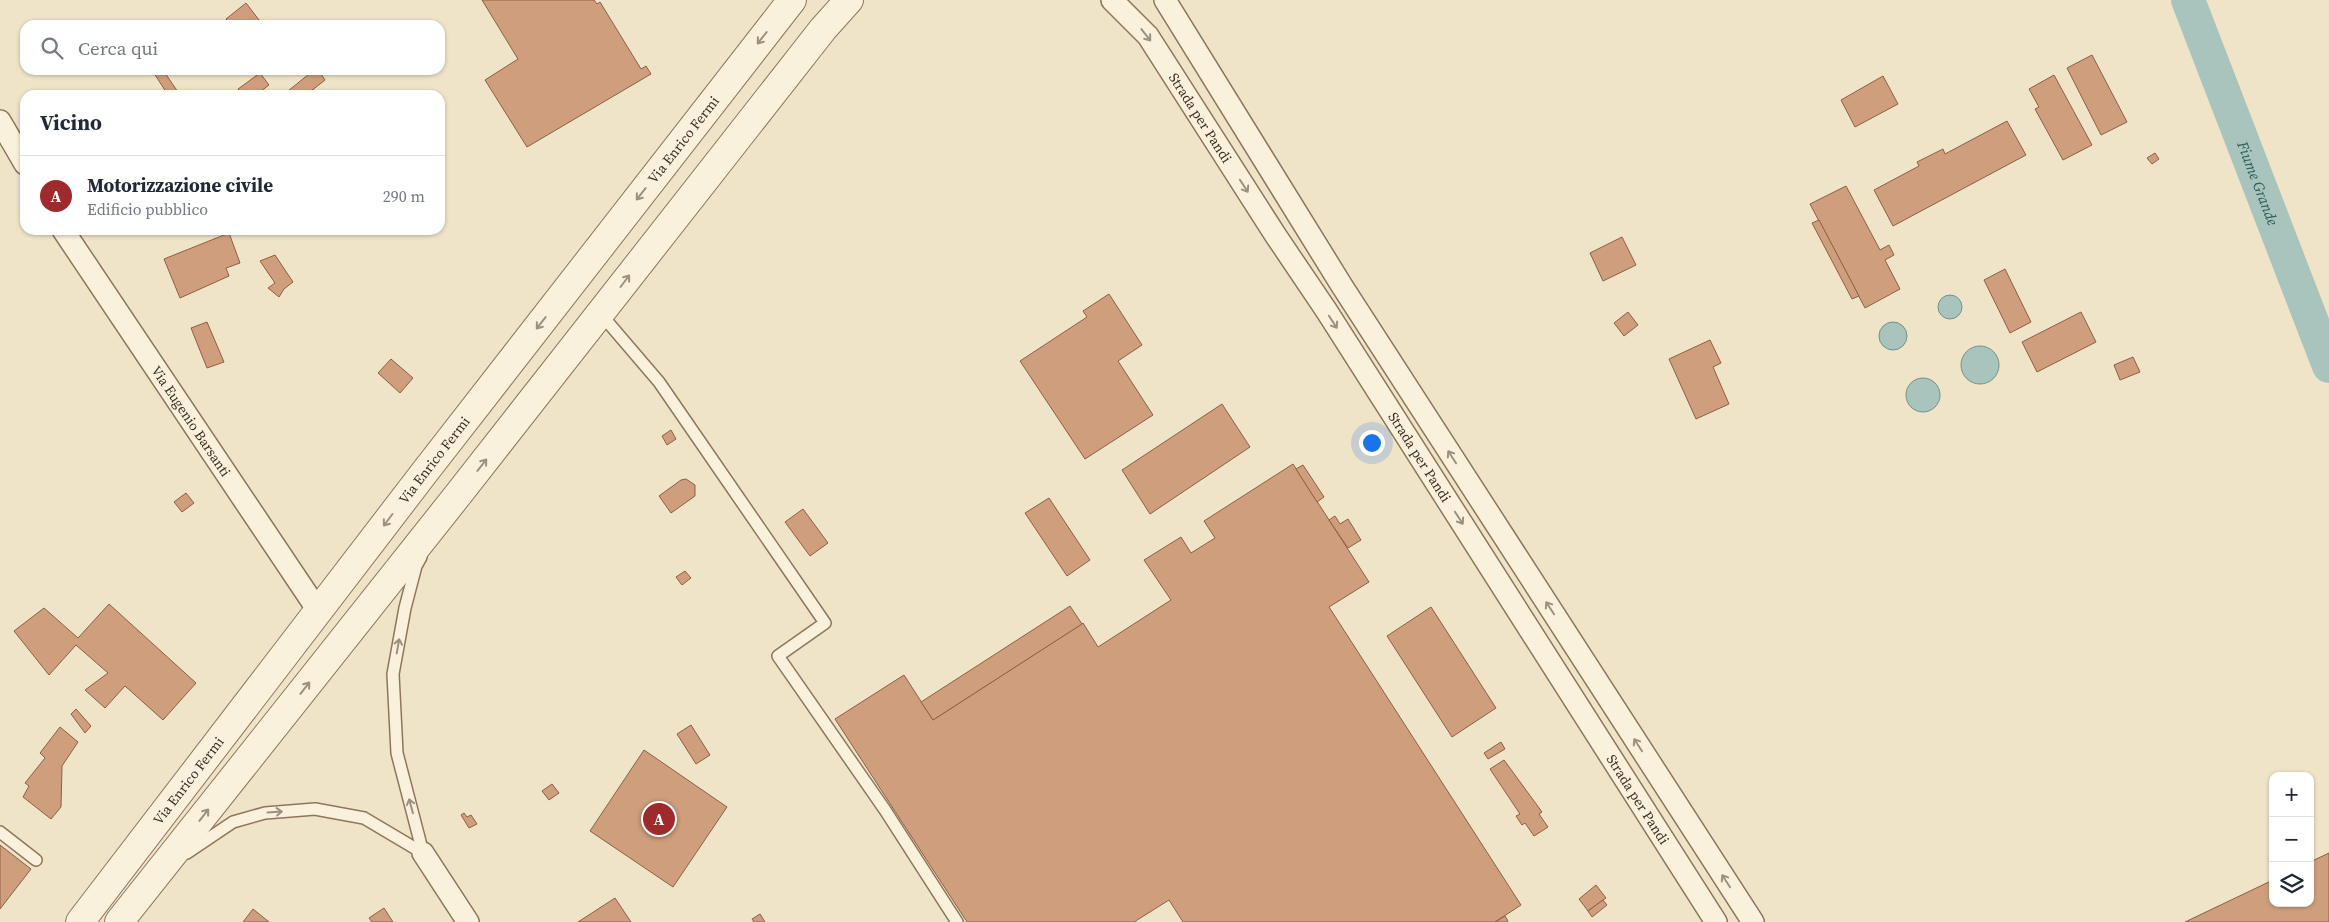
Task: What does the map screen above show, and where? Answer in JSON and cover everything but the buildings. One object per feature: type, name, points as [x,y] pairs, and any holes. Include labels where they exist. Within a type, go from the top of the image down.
[{"type":"street","name":"Via Enrico Fermi","points":[[80,922],[792,0]]},
{"type":"street","points":[[119,922],[458,496],[823,29],[849,0]]},
{"type":"street","name":"Strada per Pandi","points":[[1112,0],[1148,36],[1331,318],[1716,922]]},
{"type":"street","name":"Strada per Pandi","points":[[1165,0],[1342,286],[1753,922]]},
{"type":"street","points":[[0,121],[20,155]]},
{"type":"street","name":"Via Eugenio Barsanti","points":[[66,235],[319,612]]},
{"type":"street","points":[[423,853],[468,922]]},
{"type":"lane","points":[[600,313],[659,382],[825,623],[778,656],[884,810],[957,922]]},
{"type":"lane","points":[[423,853],[397,753],[393,674],[416,566],[458,496]]},
{"type":"lane","points":[[146,888],[200,843],[224,827],[233,822],[265,813],[315,809],[364,818],[423,853]]},
{"type":"lane","points":[[0,832],[36,860]]},
{"type":"water","points":[[1950,295],[1959,298],[1962,307],[1959,316],[1950,319],[1941,316],[1938,307],[1941,298]]},
{"type":"water","points":[[1893,322],[1903,326],[1907,336],[1903,346],[1893,350],[1883,346],[1879,336],[1883,326]]},
{"type":"water","points":[[1980,346],[1993,352],[1999,365],[1993,378],[1980,384],[1967,378],[1961,365],[1967,352]]},
{"type":"water","points":[[1923,378],[1935,383],[1940,395],[1935,407],[1923,412],[1911,407],[1906,395],[1911,383]]},
{"type":"waterway","name":"Fiume Grande","points":[[2188,0],[2329,366]]},
{"type":"place","name":"Motorizzazione civile","points":[[659,819]]}]
